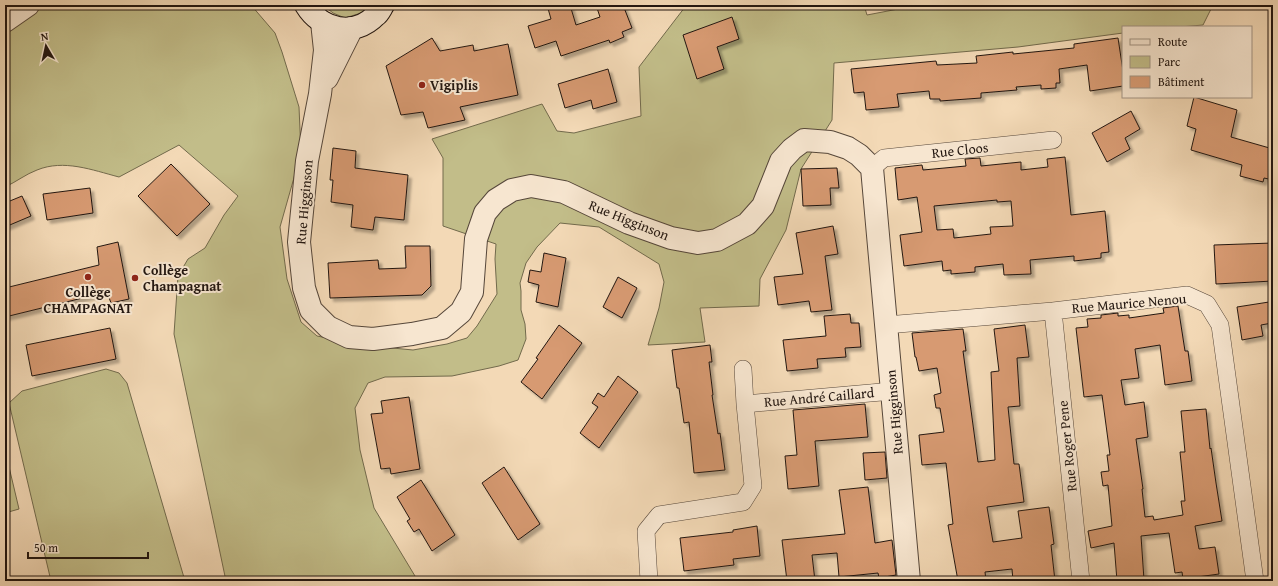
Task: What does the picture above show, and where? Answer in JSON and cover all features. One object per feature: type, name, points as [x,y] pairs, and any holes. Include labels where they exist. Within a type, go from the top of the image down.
[{"type":"street","points":[[5,20],[28,5]]},
{"type":"street","points":[[306,5],[313,15],[322,22],[331,27],[342,29],[365,24],[376,15],[383,5]]},
{"type":"street","name":"Rue Higginson","points":[[322,22],[325,50],[320,94],[307,161],[299,242],[304,288],[311,310],[328,327],[349,337],[373,339],[412,334],[442,328],[461,312],[472,292],[476,238],[485,214],[496,200],[512,190],[531,186],[564,192],[629,223],[671,238],[698,243],[716,240],[747,224],[763,206],[781,161],[792,149],[804,140],[830,142],[848,148],[859,155],[872,168],[910,581]]},
{"type":"street","name":"Rue Higginson","points":[[320,94],[352,28]]},
{"type":"street","name":"Rue Cloos","points":[[872,168],[884,158],[1053,140]]},
{"type":"street","name":"Rue Maurice Nenou","points":[[886,325],[1053,311],[1187,295],[1207,304],[1220,325],[1255,581]]},
{"type":"street","name":"Rue Roger Pene","points":[[1053,311],[1081,581]]},
{"type":"street","name":"Rue André Caillard","points":[[649,581],[646,531],[659,515],[743,502],[753,486],[743,369]]},
{"type":"street","name":"Rue André Caillard","points":[[745,404],[893,391]]},
{"type":"green space","points":[[5,5],[251,5],[275,33],[299,107],[301,153],[280,227],[287,279],[301,322],[317,336],[362,345],[413,350],[447,344],[467,338],[477,326],[497,294],[495,259],[496,244],[443,226],[443,158],[432,139],[542,104],[557,131],[574,133],[641,116],[639,67],[685,7],[691,5],[864,5],[867,15],[919,5],[1213,5],[1203,25],[1122,26],[1122,33],[1018,47],[834,63],[832,120],[801,169],[786,230],[760,279],[759,306],[700,308],[705,342],[648,345],[659,308],[664,282],[659,264],[599,227],[560,223],[537,247],[526,263],[520,283],[521,310],[525,324],[526,339],[518,360],[499,366],[452,376],[385,377],[368,383],[355,408],[360,450],[374,508],[418,581],[226,581],[174,334],[178,276],[188,259],[205,248],[224,215],[238,196],[179,145],[119,177],[78,167],[57,165],[33,172],[5,187]]},
{"type":"green space","points":[[323,5],[371,5],[361,13],[345,18],[333,13]]},
{"type":"green space","points":[[106,369],[119,373],[127,383],[185,581],[51,581],[9,403],[22,391]]},
{"type":"green space","points":[[5,450],[19,509],[5,513]]},
{"type":"building","points":[[547,5],[570,5],[576,25],[600,17],[596,5],[623,5],[632,28],[622,32],[624,37],[610,43],[609,40],[561,56],[556,41],[535,48],[528,26],[551,19]]},
{"type":"building","points":[[732,17],[739,39],[717,47],[724,69],[697,79],[683,35]]},
{"type":"building","points":[[432,38],[440,51],[473,45],[474,51],[508,44],[518,95],[460,107],[465,120],[428,128],[423,112],[401,115],[386,66]]},
{"type":"building","points":[[1118,38],[1122,64],[1122,86],[1090,91],[1087,65],[1059,69],[1060,83],[1056,83],[1056,88],[1041,89],[1041,85],[1016,87],[1017,90],[981,93],[981,98],[940,101],[940,99],[930,99],[929,91],[897,94],[899,107],[866,110],[864,92],[854,93],[851,69],[936,61],[937,65],[977,63],[976,56],[1074,48],[1074,44]]},
{"type":"building","points":[[608,69],[617,102],[593,109],[591,100],[565,108],[558,84]]},
{"type":"building","points":[[1194,98],[1237,110],[1231,137],[1273,149],[1273,180],[1264,178],[1263,182],[1240,176],[1242,165],[1191,150],[1196,129],[1187,126]]},
{"type":"building","points":[[1131,111],[1140,129],[1125,138],[1130,149],[1107,162],[1092,133]]},
{"type":"building","points":[[333,148],[356,151],[355,168],[408,175],[404,220],[375,217],[373,230],[351,227],[353,205],[331,202],[333,180],[330,180]]},
{"type":"building","points":[[1065,157],[1071,215],[1105,211],[1109,252],[1101,253],[1101,258],[1074,261],[1074,256],[1030,260],[1031,274],[1004,275],[1003,264],[975,267],[975,272],[951,274],[951,270],[943,271],[942,261],[904,266],[900,235],[922,232],[917,197],[898,200],[895,168],[922,165],[923,170],[966,166],[965,159],[980,158],[981,166],[1021,162],[1021,170],[1048,167],[1047,159]],"holes":[[[997,200],[997,202],[1011,201],[1013,226],[990,227],[991,234],[954,238],[953,229],[937,230],[934,206]]]},
{"type":"building","name":"Collège CHAMPAGNAT","points":[[171,164],[210,204],[177,236],[138,196]]},
{"type":"building","points":[[837,168],[839,188],[830,188],[831,205],[803,206],[801,169]]},
{"type":"building","points":[[90,188],[93,213],[47,220],[43,194]]},
{"type":"building","points":[[22,196],[31,216],[5,227],[5,203]]},
{"type":"building","points":[[833,226],[838,254],[825,256],[832,310],[811,312],[809,301],[778,305],[774,277],[803,274],[796,233]]},
{"type":"building","name":"Collège CHAMPAGNAT","points":[[118,242],[129,299],[111,303],[107,292],[5,317],[5,288],[99,265],[97,247]]},
{"type":"building","points":[[1273,243],[1273,281],[1216,284],[1214,245]]},
{"type":"building","points":[[405,246],[430,246],[431,286],[422,295],[330,298],[328,263],[378,260],[379,269],[406,268]]},
{"type":"building","points":[[544,253],[566,258],[558,307],[536,302],[539,285],[528,282],[530,270],[541,272]]},
{"type":"building","points":[[618,277],[637,288],[622,318],[603,307]]},
{"type":"building","points":[[1269,302],[1272,323],[1261,325],[1263,336],[1242,340],[1237,307]]},
{"type":"building","points":[[1178,306],[1185,351],[1188,351],[1192,381],[1165,385],[1160,345],[1135,349],[1139,378],[1121,380],[1125,405],[1144,402],[1148,437],[1136,439],[1143,489],[1145,517],[1153,516],[1154,520],[1183,515],[1181,501],[1185,501],[1180,452],[1185,452],[1181,411],[1206,409],[1210,449],[1211,448],[1222,521],[1195,526],[1199,549],[1215,547],[1219,574],[1183,579],[1182,572],[1175,573],[1169,533],[1141,536],[1144,580],[1117,581],[1114,543],[1091,548],[1088,531],[1112,526],[1108,485],[1103,486],[1101,472],[1109,471],[1107,455],[1110,455],[1102,395],[1084,397],[1076,328],[1088,327],[1087,319],[1101,318],[1101,315],[1118,313],[1118,316],[1129,315],[1129,318],[1164,313],[1163,308]]},
{"type":"building","points":[[850,314],[851,323],[859,323],[861,347],[845,348],[846,357],[817,359],[818,368],[787,371],[783,340],[826,336],[824,316]]},
{"type":"building","points":[[559,325],[582,343],[542,399],[521,382],[538,359],[536,358]]},
{"type":"building","points":[[1025,325],[1029,357],[1017,358],[1020,406],[1008,407],[1014,464],[1019,464],[1024,502],[987,507],[993,542],[1022,538],[1018,511],[1049,507],[1054,544],[1051,545],[1055,581],[1013,581],[1012,569],[985,572],[986,581],[958,581],[948,525],[953,524],[946,463],[922,465],[919,435],[944,432],[940,408],[936,408],[934,395],[941,393],[937,368],[919,371],[915,357],[912,333],[963,329],[966,351],[963,351],[978,462],[995,460],[991,372],[999,371],[994,329]]},
{"type":"building","name":"Collège CHAMPAGNAT","points":[[110,328],[116,359],[32,376],[26,345]]},
{"type":"building","points":[[710,345],[712,362],[709,362],[712,395],[718,434],[720,433],[725,470],[694,473],[689,422],[684,423],[679,388],[677,388],[672,350]]},
{"type":"building","points":[[618,376],[638,392],[599,448],[580,433],[598,407],[592,403],[598,393],[604,397]]},
{"type":"building","points":[[409,397],[420,469],[391,474],[390,468],[381,469],[371,414],[383,413],[381,401]]},
{"type":"building","points":[[865,404],[868,437],[815,441],[819,486],[788,489],[785,456],[797,455],[793,410]]},
{"type":"building","points":[[885,452],[887,478],[865,480],[863,453]]},
{"type":"building","points":[[504,467],[540,524],[518,540],[482,483]]},
{"type":"building","points":[[421,480],[455,535],[432,551],[419,529],[414,532],[407,521],[410,519],[397,497]]},
{"type":"building","points":[[868,487],[875,543],[892,540],[896,575],[879,578],[878,573],[839,577],[837,553],[812,555],[815,581],[787,581],[782,540],[845,534],[839,490]]},
{"type":"building","points":[[757,526],[760,556],[733,559],[734,565],[684,571],[680,538],[733,532],[733,530]]},
{"type":"place","name":"Vigiplis","points":[[422,85]]},
{"type":"place","name":"Collège CHAMPAGNAT","points":[[88,277]]},
{"type":"place","name":"Collège Champagnat","points":[[135,278]]}]
